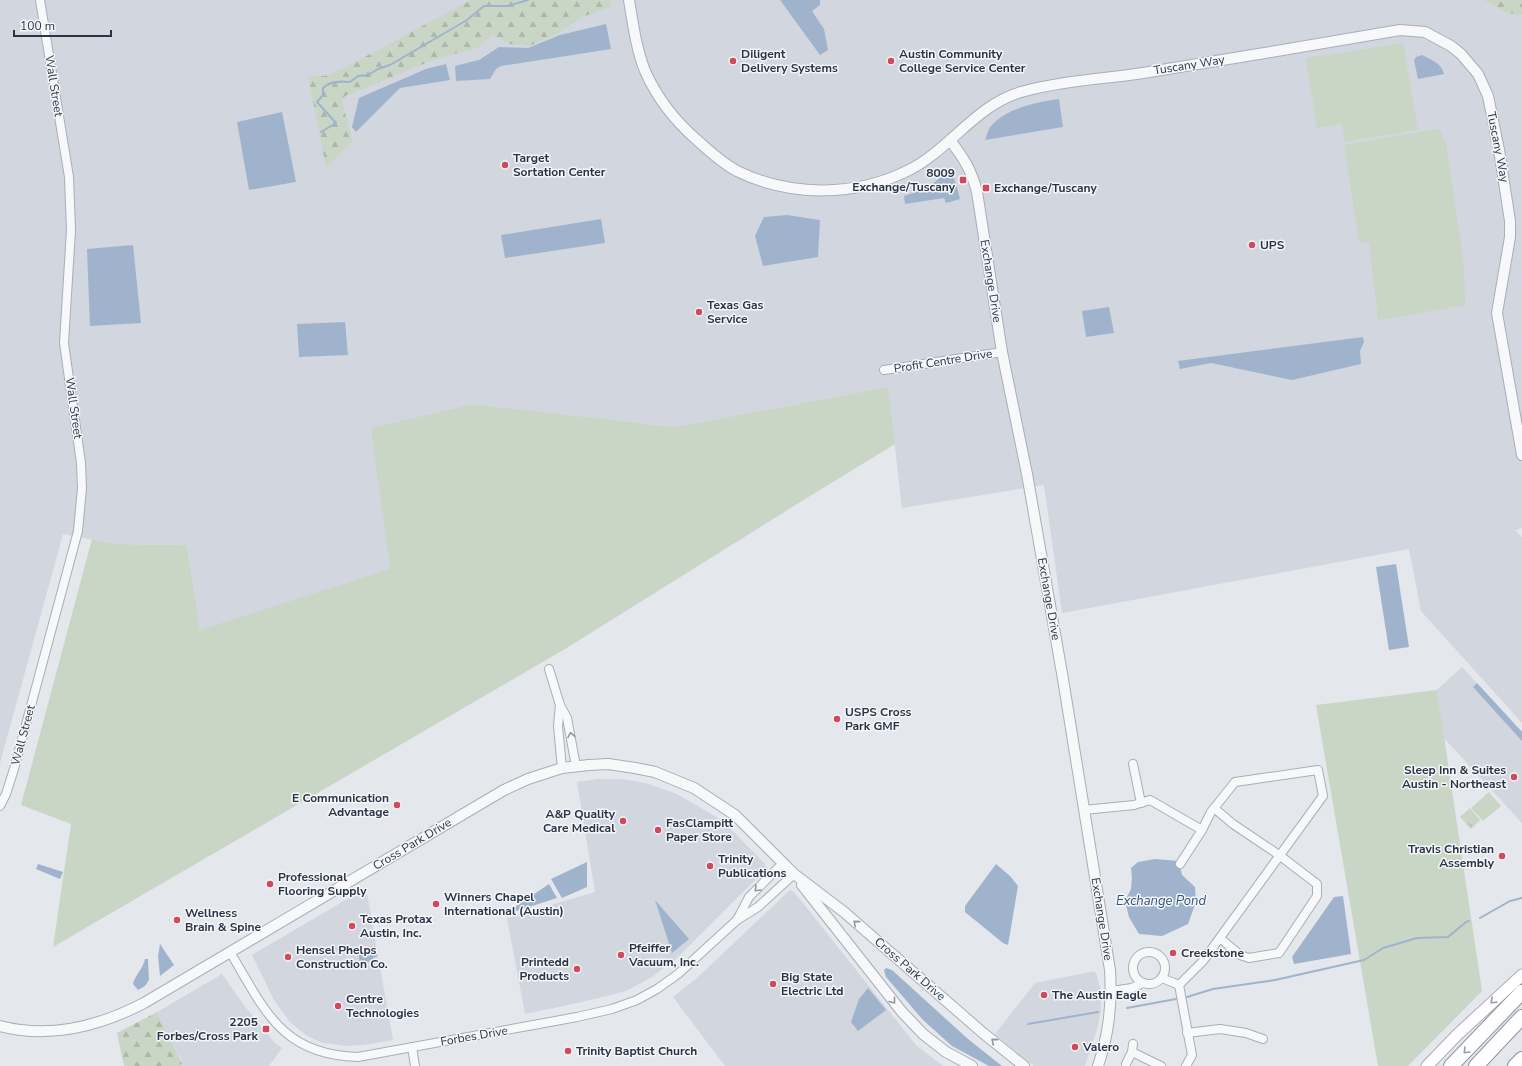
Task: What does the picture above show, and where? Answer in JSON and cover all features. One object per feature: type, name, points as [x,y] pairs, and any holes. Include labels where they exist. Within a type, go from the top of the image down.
[{"type":"highway","points":[[1451,1066],[1522,992]]},
{"type":"highway","points":[[1476,1066],[1522,1017]]},
{"type":"highway","points":[[1468,1066],[1511,1028]]},
{"type":"highway","points":[[1515,1066],[1522,1059]]},
{"type":"main road","points":[[1427,1066],[1457,1035],[1522,975]]},
{"type":"street","name":"Wall Street","points":[[0,806],[6,794],[14,769],[78,531],[82,508],[81,463],[64,343],[71,230],[69,178],[40,0]]},
{"type":"street","name":"Tuscany Way","points":[[629,0],[637,50],[646,73],[658,95],[685,129],[717,158],[736,170],[764,181],[808,190],[857,188],[887,180],[911,169],[927,159],[978,116],[1000,101],[1019,92],[1400,30],[1425,32],[1441,39],[1462,54],[1478,74],[1488,96],[1499,150],[1509,209],[1510,237],[1497,313],[1522,454]]},
{"type":"street","name":"Exchange Drive","points":[[950,140],[966,160],[977,191],[1002,352],[1028,481],[1065,689],[1110,970],[1111,991],[1108,1028],[1098,1066]]},
{"type":"street","name":"Profit Centre Drive","points":[[884,370],[1002,352]]},
{"type":"street","points":[[549,669],[560,705],[568,718],[576,766]]},
{"type":"street","points":[[560,705],[558,726],[562,768]]},
{"type":"street","name":"Cross Park Drive","points":[[0,1026],[25,1030],[55,1031],[76,1028],[104,1021],[122,1014],[144,1003],[498,794],[528,779],[562,768],[608,764],[655,772],[694,788],[734,814],[794,874],[902,1012],[924,1034],[946,1052],[972,1066]]},
{"type":"street","points":[[1133,764],[1141,803]]},
{"type":"street","points":[[1179,985],[1203,961],[1323,796],[1318,770],[1235,782],[1214,808],[1180,864]]},
{"type":"street","points":[[1084,810],[1134,805],[1150,800],[1202,830]]},
{"type":"street","points":[[1214,808],[1233,824],[1279,855],[1317,884],[1318,896],[1279,953],[1249,958],[1240,954],[1220,938]]},
{"type":"street","name":"Forbes Drive","points":[[737,920],[749,897],[783,863]]},
{"type":"street","name":"Cross Park Drive","points":[[794,874],[844,912],[983,1033],[1024,1066]]},
{"type":"street","name":"Forbes Drive","points":[[230,952],[268,1014],[279,1028],[293,1039],[326,1054],[358,1057],[577,1017],[612,1009],[637,1000],[678,974],[737,920],[758,908],[794,874]]},
{"type":"street","points":[[1111,991],[1132,988],[1143,983],[1153,984],[1162,978],[1166,970],[1164,962],[1156,953],[1145,952],[1136,959],[1134,964],[1135,975],[1143,983]]},
{"type":"street","points":[[1162,978],[1179,985]]},
{"type":"street","points":[[1179,985],[1186,1033],[1192,1055],[1186,1066]]},
{"type":"street","points":[[1186,1033],[1220,1029],[1263,1039]]},
{"type":"street","points":[[412,1047],[415,1066]]},
{"type":"street","points":[[1126,1064],[1133,1048],[1161,1066]]},
{"type":"shaded area","points":[[0,0],[1522,0],[1522,528],[1515,530],[1522,537],[1522,723],[1421,611],[1409,549],[1062,613],[1044,485],[902,508],[888,387],[675,427],[472,404],[372,428],[390,569],[222,663],[200,631],[187,545],[116,544],[63,534],[0,763]]},
{"type":"shaded area","points":[[1462,667],[1522,732],[1522,823],[1444,738],[1437,690]]},
{"type":"shaded area","points":[[598,779],[624,779],[649,784],[677,794],[723,821],[765,864],[767,868],[677,958],[652,977],[626,991],[525,1014],[507,918],[595,892],[577,782]]},
{"type":"shaded area","points":[[366,888],[393,1040],[364,1045],[346,1046],[323,1043],[307,1036],[290,1022],[274,1000],[252,955]]},
{"type":"shaded area","points":[[790,890],[794,892],[916,1045],[943,1066],[725,1066],[673,997],[697,978]]},
{"type":"shaded area","points":[[1095,971],[1100,987],[1101,1011],[1098,1026],[1085,1066],[1034,1066],[995,1034],[1035,983]]},
{"type":"shaded area","points":[[222,974],[243,1004],[275,1043],[282,1048],[269,1066],[178,1066],[182,1062],[157,1012]]},
{"type":"green space","points":[[471,0],[611,0],[612,6],[582,17],[559,33],[529,46],[509,44],[493,35],[477,48],[436,59],[345,96],[342,102],[353,142],[326,167],[308,76],[324,76],[344,68]]},
{"type":"green space","points":[[1484,0],[1522,0],[1522,15],[1507,13]]},
{"type":"green space","points":[[1403,43],[1418,130],[1345,142],[1342,124],[1317,128],[1306,58]]},
{"type":"green space","points":[[1439,129],[1446,143],[1464,266],[1465,305],[1378,320],[1369,243],[1359,242],[1344,145]]},
{"type":"green space","points":[[888,387],[895,444],[565,649],[53,947],[71,824],[21,805],[92,539],[116,544],[187,545],[200,630],[390,569],[371,428],[472,404],[675,427]]},
{"type":"green space","points":[[1437,690],[1482,991],[1408,1066],[1378,1066],[1316,705]]},
{"type":"green space","points":[[1489,792],[1501,806],[1483,821],[1471,808]]},
{"type":"green space","points":[[1470,808],[1480,820],[1471,829],[1460,817]]},
{"type":"green space","points":[[157,1012],[182,1063],[178,1066],[124,1066],[117,1033]]},
{"type":"water","points":[[780,0],[820,0],[820,5],[812,11],[824,29],[828,50],[820,55]]},
{"type":"water","points":[[606,24],[611,49],[501,66],[496,69],[490,79],[456,81],[455,66],[479,60],[499,47],[528,48],[560,35]]},
{"type":"water","points":[[1422,55],[1439,64],[1444,74],[1418,79],[1414,60],[1416,57]]},
{"type":"water","points":[[446,64],[450,80],[400,88],[356,132],[352,127],[359,98],[426,69]]},
{"type":"water","points":[[1059,99],[1063,127],[985,140],[991,126],[1014,110],[1032,104]]},
{"type":"water","points":[[282,112],[296,182],[249,190],[237,122]]},
{"type":"water","points":[[950,170],[960,199],[946,203],[944,198],[905,204],[904,196],[927,188]]},
{"type":"water","points":[[787,215],[820,220],[818,257],[763,266],[755,236],[764,217]]},
{"type":"water","points":[[601,219],[605,243],[505,258],[501,235]]},
{"type":"water","points":[[133,245],[141,323],[90,326],[87,249]]},
{"type":"water","points":[[1109,307],[1114,333],[1086,337],[1082,311]]},
{"type":"water","points":[[345,322],[348,355],[299,357],[297,324]]},
{"type":"water","points":[[1363,337],[1364,342],[1360,351],[1361,364],[1292,380],[1211,363],[1180,369],[1178,361]]},
{"type":"water","points":[[1396,564],[1409,647],[1389,650],[1376,567]]},
{"type":"water","points":[[1477,683],[1522,732],[1522,741],[1473,687]]},
{"type":"water","name":"Exchange Pond","points":[[1155,859],[1179,861],[1182,875],[1195,887],[1196,902],[1188,924],[1162,936],[1139,934],[1129,917],[1125,901],[1131,889],[1131,868],[1138,862]]},
{"type":"water","points":[[587,862],[587,887],[562,898],[551,879]]},
{"type":"water","points":[[38,864],[63,872],[60,879],[36,869]]},
{"type":"water","points":[[996,864],[1010,876],[1018,886],[1008,945],[1003,943],[965,912],[965,906]]},
{"type":"water","points":[[549,884],[557,898],[510,913],[509,911]]},
{"type":"water","points":[[1343,896],[1351,954],[1294,964],[1292,957],[1334,897]]},
{"type":"water","points":[[655,900],[689,939],[672,953]]},
{"type":"water","points":[[160,944],[174,965],[160,976],[158,956]]},
{"type":"water","points":[[375,946],[377,956],[363,965],[360,965],[358,949]]},
{"type":"water","points":[[145,959],[148,959],[149,980],[145,986],[138,990],[133,984],[143,966]]},
{"type":"water","points":[[886,968],[892,970],[968,1039],[1002,1066],[989,1066],[952,1046],[923,1020],[886,977],[884,970]]},
{"type":"water","points":[[868,988],[886,1010],[858,1031],[851,1022],[859,999]]},
{"type":"waterway","points":[[321,132],[336,123],[317,102],[323,95],[323,88],[329,84],[335,82],[350,82],[358,76],[368,75],[378,69],[390,65],[467,20],[484,6],[507,6],[528,0]]},
{"type":"waterway","points":[[1480,918],[1510,901],[1522,898]]},
{"type":"waterway","points":[[1187,997],[1213,989],[1275,980],[1364,960],[1383,948],[1417,938],[1448,937],[1469,921]]},
{"type":"waterway","points":[[1127,1008],[1176,999]]},
{"type":"waterway","points":[[1028,1024],[1098,1012]]},
{"type":"place","name":"Diligent Delivery Systems","points":[[733,61]]},
{"type":"place","name":"Austin Community College Service Center","points":[[891,61]]},
{"type":"place","name":"Target Sortation Center","points":[[505,165]]},
{"type":"place","name":"8009 Exchange/Tuscany","points":[[963,180]]},
{"type":"place","name":"Exchange/Tuscany","points":[[986,188]]},
{"type":"place","name":"UPS","points":[[1252,245]]},
{"type":"place","name":"Texas Gas Service","points":[[699,312]]},
{"type":"place","name":"USPS Cross Park GMF","points":[[837,719]]},
{"type":"place","name":"Sleep Inn & Suites Austin - Northeast","points":[[1514,777]]},
{"type":"place","name":"E Communication Advantage","points":[[397,805]]},
{"type":"place","name":"A&P Quality Care Medical","points":[[623,821]]},
{"type":"place","name":"FasClampitt Paper Store","points":[[658,830]]},
{"type":"place","name":"Travis Christian Assembly","points":[[1502,856]]},
{"type":"place","name":"Trinity Publications","points":[[710,866]]},
{"type":"place","name":"Professional Flooring Supply","points":[[270,884]]},
{"type":"place","name":"Winners Chapel International (Austin)","points":[[436,904]]},
{"type":"place","name":"Wellness Brain & Spine","points":[[177,920]]},
{"type":"place","name":"Texas Protax Austin, Inc.","points":[[352,926]]},
{"type":"place","name":"Creekstone","points":[[1173,953]]},
{"type":"place","name":"Pfeiffer Vacuum, Inc.","points":[[621,955]]},
{"type":"place","name":"Hensel Phelps Construction Co.","points":[[288,957]]},
{"type":"place","name":"Printedd Products","points":[[577,969]]},
{"type":"place","name":"Big State Electric Ltd","points":[[773,984]]},
{"type":"place","name":"The Austin Eagle","points":[[1044,995]]},
{"type":"place","name":"Centre Technologies","points":[[338,1006]]},
{"type":"place","name":"2205 Forbes/Cross Park","points":[[266,1029]]},
{"type":"place","name":"Valero","points":[[1075,1047]]},
{"type":"place","name":"Trinity Baptist Church","points":[[568,1051]]}]
